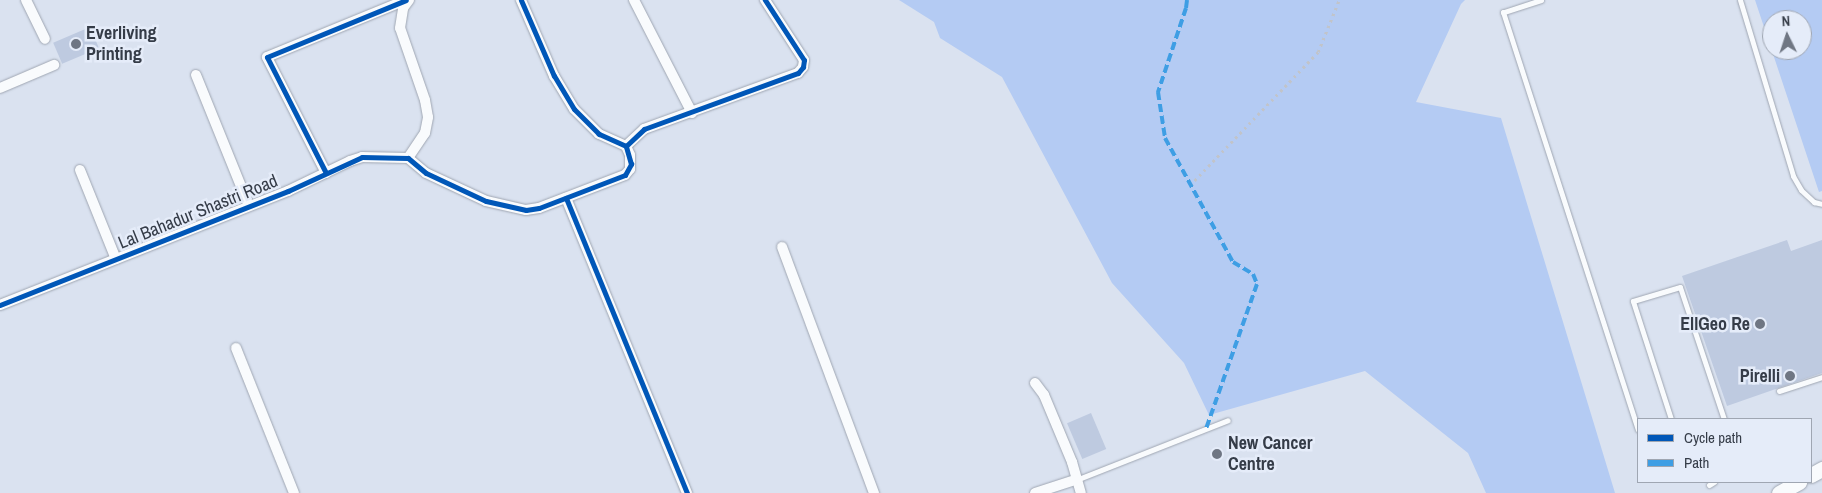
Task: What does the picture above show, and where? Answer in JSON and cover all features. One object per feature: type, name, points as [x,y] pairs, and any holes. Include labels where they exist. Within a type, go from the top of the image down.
[{"type":"main road","points":[[1778,493],[1797,483]]},
{"type":"street","points":[[26,0],[45,39]]},
{"type":"street","points":[[408,0],[403,8],[400,28],[425,100],[428,117],[425,133],[408,158],[426,173],[486,202],[526,210],[566,198],[625,175],[631,164],[626,146]]},
{"type":"street","points":[[326,173],[267,57],[408,0]]},
{"type":"street","points":[[521,0],[554,76],[574,109],[599,134],[626,146]]},
{"type":"street","points":[[634,0],[692,113]]},
{"type":"street","points":[[626,146],[635,135],[644,129],[798,73],[803,67],[804,60],[765,0]]},
{"type":"street","points":[[0,88],[54,65]]},
{"type":"street","points":[[196,75],[250,206]]},
{"type":"street","name":"Lal Bahadur Shastri Road","points":[[0,305],[288,191],[362,157],[408,158]]},
{"type":"street","points":[[80,170],[116,259]]},
{"type":"street","points":[[566,198],[687,493]]},
{"type":"street","points":[[782,247],[874,493]]},
{"type":"street","points":[[236,348],[294,493]]},
{"type":"street","points":[[1035,384],[1044,396],[1072,462],[1075,480],[1081,493]]},
{"type":"street","points":[[1035,493],[1075,480]]},
{"type":"lane","points":[[1541,0],[1503,12],[1637,427]]},
{"type":"lane","points":[[1740,0],[1793,176],[1801,190],[1814,202],[1822,204]]},
{"type":"lane","points":[[1671,418],[1633,301],[1680,287],[1724,418]]},
{"type":"lane","points":[[1779,392],[1822,377]]},
{"type":"lane","points":[[1075,480],[1228,420]]},
{"type":"path","points":[[1190,185],[1318,52],[1339,0]]},
{"type":"shaded area","points":[[899,0],[1465,0],[1461,4],[1416,102],[1501,118],[1615,493],[1486,493],[1468,453],[1365,371],[1209,415],[1184,363],[1112,283],[1002,77],[940,38],[934,22]]},
{"type":"shaded area","points":[[1755,0],[1822,0],[1822,191],[1819,192],[1775,60],[1812,60],[1812,10],[1762,10],[1762,21]]},
{"type":"building","name":"Everliving Printing","points":[[90,27],[99,48],[62,64],[53,43]]},
{"type":"building","name":"EllGeo Re","points":[[1787,240],[1791,251],[1822,240],[1822,373],[1727,406],[1682,276]]},
{"type":"building","points":[[1091,413],[1106,449],[1082,459],[1067,423]]},
{"type":"marked path","points":[[1187,0],[1158,92],[1165,138],[1233,262],[1253,274],[1257,284],[1206,429]]},
{"type":"cycle path","points":[[326,173],[267,57],[406,0]]},
{"type":"cycle path","points":[[0,305],[288,191],[362,157],[408,158],[426,173],[486,201],[526,210],[539,208],[625,175],[631,164],[626,146],[599,134],[574,109],[554,76],[521,0]]},
{"type":"cycle path","points":[[626,146],[644,129],[798,73],[803,67],[804,60],[765,0]]},
{"type":"cycle path","points":[[566,198],[687,493]]},
{"type":"place","name":"Everliving Printing","points":[[76,44]]},
{"type":"place","name":"EllGeo Re","points":[[1760,324]]},
{"type":"place","name":"Pirelli","points":[[1790,376]]},
{"type":"place","name":"New Cancer Centre","points":[[1217,454]]}]
